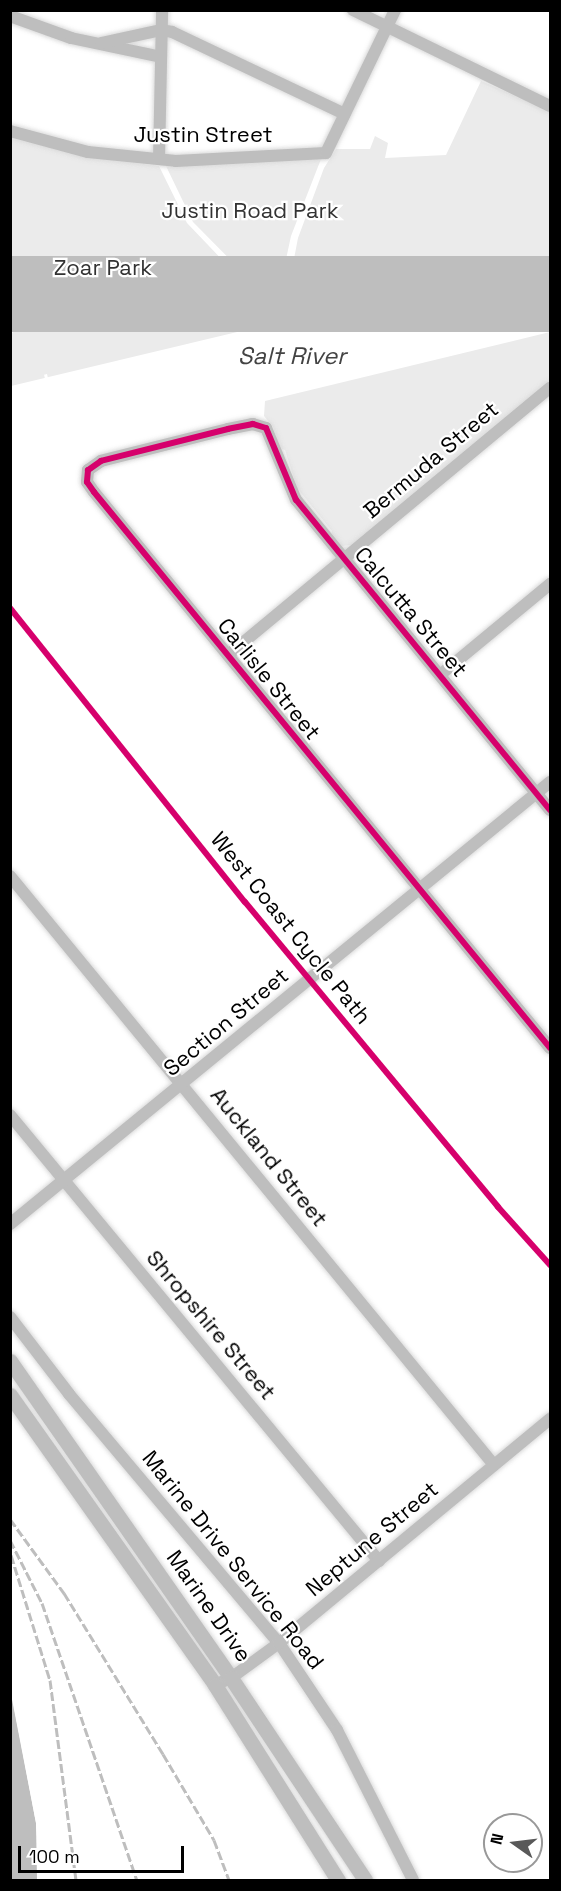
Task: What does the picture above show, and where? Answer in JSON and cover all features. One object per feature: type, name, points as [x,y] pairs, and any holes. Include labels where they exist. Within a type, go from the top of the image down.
[{"type":"main road","name":"Marine Drive","points":[[10,1360],[231,1678],[365,1881]]},
{"type":"main road","name":"Marine Drive","points":[[10,1395],[215,1685],[338,1881]]},
{"type":"street","points":[[159,159],[162,10]]},
{"type":"street","points":[[353,10],[550,106]]},
{"type":"street","points":[[101,44],[161,30],[184,36],[345,114],[395,10]]},
{"type":"street","points":[[10,16],[71,38],[161,57]]},
{"type":"street","name":"Justin Street","points":[[10,131],[88,152],[159,159],[326,153],[345,114]]},
{"type":"street","name":"Bermuda Street","points":[[228,655],[550,388]]},
{"type":"street","name":"Carlisle Street","points":[[264,427],[250,425],[100,461],[87,474],[94,492],[550,1048]]},
{"type":"street","name":"Calcutta Street","points":[[264,427],[270,434],[292,493],[344,560],[550,810]]},
{"type":"street","points":[[440,675],[550,584]]},
{"type":"street","name":"Section Street","points":[[10,1224],[66,1182],[550,782]]},
{"type":"street","name":"Auckland Street","points":[[10,876],[494,1465]]},
{"type":"street","name":"Shropshire Street","points":[[10,1115],[379,1561]]},
{"type":"street","name":"Marine Drive Service Road","points":[[10,1317],[69,1394],[279,1643],[337,1730],[413,1881]]},
{"type":"street","name":"Neptune Street","points":[[215,1685],[231,1678],[279,1643],[550,1419]]},
{"type":"green space","points":[[481,81],[550,111],[550,256],[282,321],[298,238],[324,168],[336,149],[370,149],[375,136],[388,143],[385,158],[446,155]]},
{"type":"green space","name":"Zoar Park","points":[[11,137],[81,156],[159,166],[187,223],[273,313],[275,323],[11,386],[11,336],[16,325],[11,314]]},
{"type":"green space","name":"Justin Road Park","points":[[321,159],[291,236],[276,306],[193,222],[166,166]]},
{"type":"green space","points":[[550,332],[550,382],[352,545],[341,546],[331,538],[332,531],[297,488],[285,450],[279,448],[273,427],[264,416],[265,401]]},
{"type":"water","points":[[10,256],[550,256],[550,332],[10,332]]},
{"type":"water","points":[[10,1689],[36,1823],[37,1880],[11,1880]]},
{"type":"pier","points":[[47,374],[64,449],[61,450],[44,375]]},
{"type":"pier","points":[[10,1686],[39,1823],[40,1880],[36,1823]]},
{"type":"railway","points":[[10,1519],[64,1593],[163,1754],[214,1840],[229,1880]]},
{"type":"railway","points":[[10,1540],[42,1603],[137,1880]]},
{"type":"railway","points":[[11,1555],[50,1680],[76,1880]]},
{"type":"cycle path","points":[[550,810],[296,500],[266,428],[253,424],[228,429],[101,461],[88,470],[87,482],[94,492],[550,1048]]},
{"type":"cycle path","name":"West Coast Cycle Path","points":[[10,608],[245,902],[498,1207],[550,1265]]},
{"type":"water label","name":"Salt River","points":[[292,356]]}]
